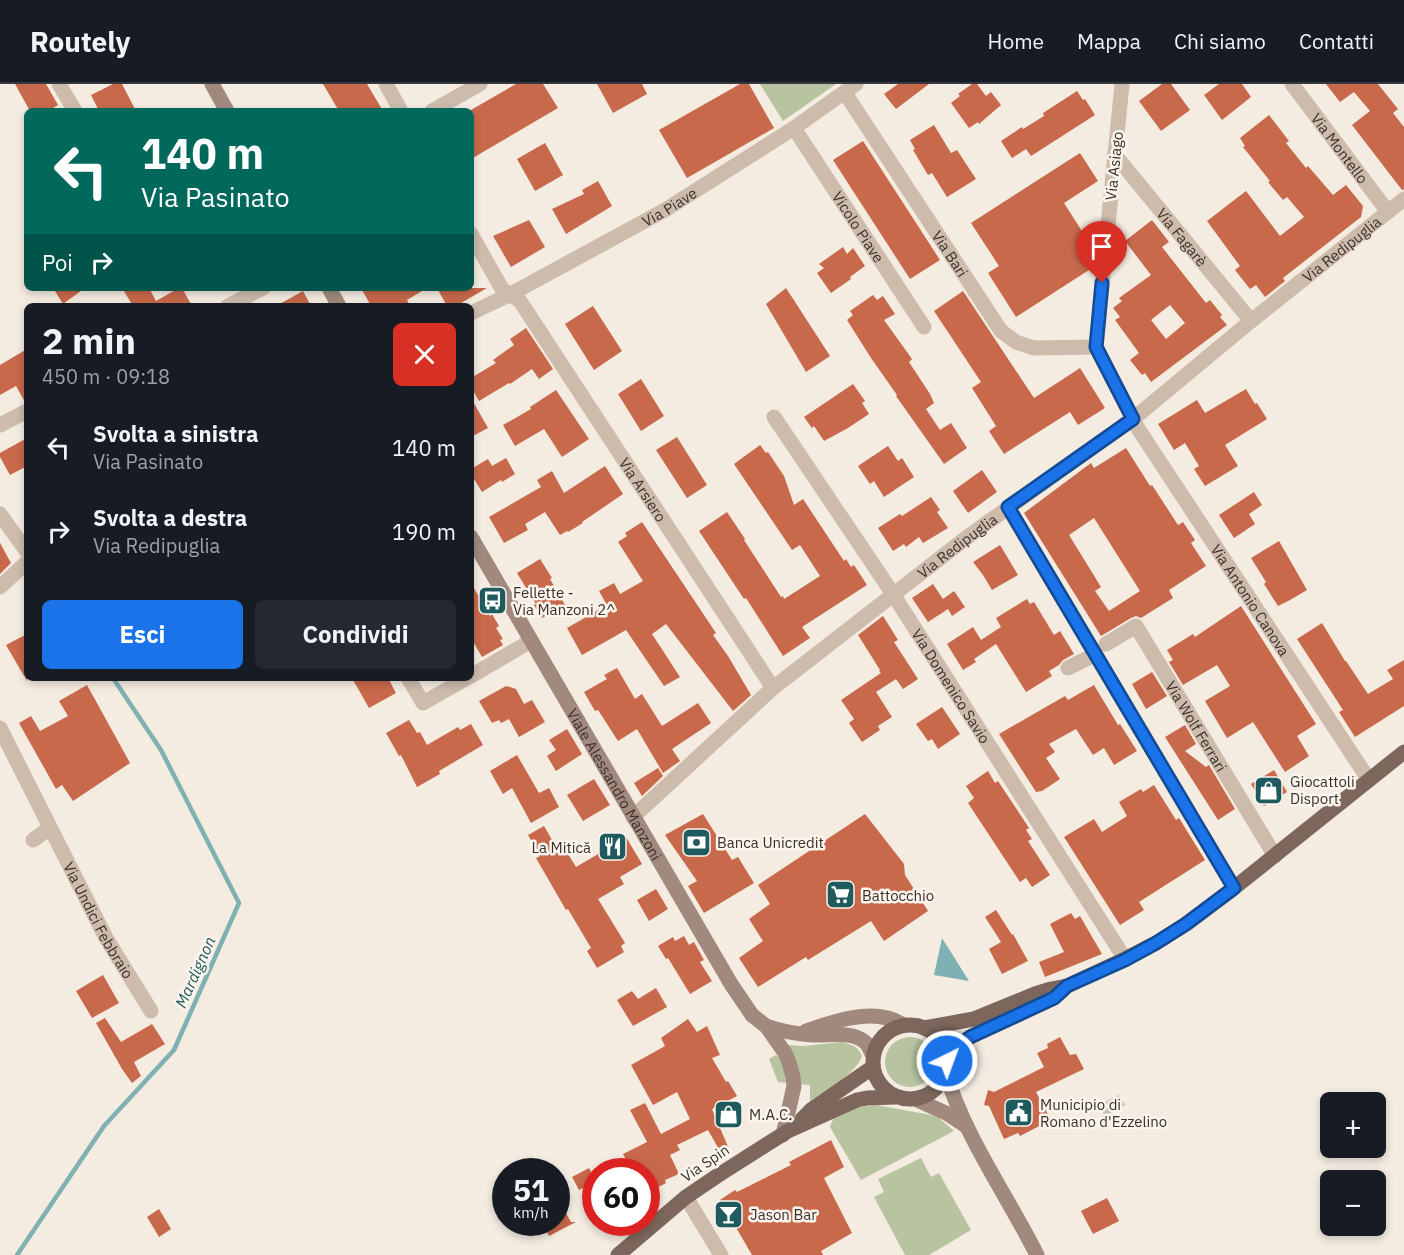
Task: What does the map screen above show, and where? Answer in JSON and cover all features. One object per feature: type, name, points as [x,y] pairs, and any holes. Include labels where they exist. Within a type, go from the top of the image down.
[{"type":"main road","points":[[212,84],[225,108]]},
{"type":"main road","name":"Viale Alessandro Manzoni","points":[[474,542],[731,984],[752,1015],[766,1026],[785,1053],[794,1086],[785,1133]]},
{"type":"main road","points":[[924,1028],[974,1019],[1035,994],[1067,986],[1125,960],[1186,924],[1404,752]]},
{"type":"main road","points":[[915,1099],[934,1091],[941,1083],[946,1068],[960,1045],[970,1037],[1054,998],[1067,986]]},
{"type":"main road","points":[[799,1034],[825,1024],[870,1016],[886,1017],[934,1033],[946,1051],[946,1068],[950,1088],[966,1126],[1032,1253]]},
{"type":"main road","name":"Via Spin","points":[[618,1255],[687,1197],[785,1133],[873,1062],[877,1045],[884,1035],[894,1028],[905,1025]]},
{"type":"main road","points":[[766,1026],[799,1034],[837,1034],[857,1038],[866,1043],[873,1062],[876,1080],[884,1090],[895,1097]]},
{"type":"main road","name":"Via Spin","points":[[785,1133],[857,1100],[876,1097],[915,1099]]},
{"type":"main road","points":[[915,1099],[948,1114],[966,1126]]},
{"type":"street","points":[[59,84],[73,108]]},
{"type":"street","points":[[386,84],[399,108]]},
{"type":"street","points":[[437,108],[480,84]]},
{"type":"street","name":"Via Asiago","points":[[1096,347],[1122,84]]},
{"type":"street","name":"Via Montello","points":[[1292,84],[1388,212]]},
{"type":"street","name":"Via Piave","points":[[474,312],[665,210],[794,128],[851,88]]},
{"type":"street","name":"Via Bari","points":[[851,88],[1001,331],[1016,342],[1034,348],[1096,347]]},
{"type":"street","name":"Vicolo Piave","points":[[794,128],[924,327]]},
{"type":"street","name":"Via Fagarè","points":[[1115,154],[1251,321]]},
{"type":"street","name":"Via Redipuglia","points":[[633,817],[773,688],[1008,507],[1133,419],[1251,321],[1404,200]]},
{"type":"street","name":"Via Arsiero","points":[[474,239],[502,289],[520,301],[773,688]]},
{"type":"street","points":[[234,303],[257,291]]},
{"type":"street","points":[[1096,347],[1133,419]]},
{"type":"street","points":[[0,425],[24,413]]},
{"type":"street","name":"Via Domenico Savio","points":[[774,417],[893,594],[1125,960]]},
{"type":"street","name":"Via Antonio Canova","points":[[1133,419],[1369,780]]},
{"type":"street","points":[[1008,507],[1101,649],[1234,888]]},
{"type":"street","points":[[0,514],[24,548]]},
{"type":"street","points":[[0,587],[24,565]]},
{"type":"street","name":"Via Wolf Ferrari","points":[[1101,649],[1136,626],[1275,856]]},
{"type":"street","points":[[474,673],[531,641]]},
{"type":"street","points":[[1068,669],[1101,649]]},
{"type":"street","points":[[410,681],[423,704],[462,681]]},
{"type":"street","name":"Via Undici Febbraio","points":[[0,728],[106,938],[151,1011]]},
{"type":"street","points":[[33,840],[50,828]]},
{"type":"street","points":[[687,1197],[721,1255]]},
{"type":"green space","points":[[760,84],[836,84],[783,121]]},
{"type":"green space","points":[[910,1037],[928,1044],[935,1062],[928,1080],[910,1087],[892,1080],[885,1062],[892,1044]]},
{"type":"green space","points":[[842,1042],[859,1050],[862,1056],[859,1062],[840,1081],[810,1101],[810,1085],[800,1084],[788,1045],[803,1046]]},
{"type":"green space","points":[[776,1055],[784,1068],[786,1083],[778,1082],[769,1059]]},
{"type":"green space","points":[[1119,1095],[1125,1105],[1105,1116],[1099,1105]]},
{"type":"green space","points":[[876,1105],[931,1115],[939,1118],[954,1131],[861,1180],[830,1127],[834,1117],[858,1107]]},
{"type":"green space","points":[[921,1158],[931,1177],[939,1173],[971,1230],[929,1255],[905,1255],[874,1197],[884,1192],[878,1179]]},
{"type":"water","points":[[942,938],[969,981],[934,975]]},
{"type":"building","points":[[15,84],[46,84],[58,105],[53,108],[28,108]]},
{"type":"building","points":[[113,84],[122,84],[134,108],[98,108],[91,95]]},
{"type":"building","points":[[323,84],[367,84],[381,108],[337,108]]},
{"type":"building","points":[[516,84],[543,84],[558,108],[474,157],[474,108]]},
{"type":"building","points":[[597,84],[642,84],[647,94],[613,113]]},
{"type":"building","points":[[740,84],[749,84],[774,128],[687,178],[659,130]]},
{"type":"building","points":[[898,84],[929,84],[896,109],[884,94]]},
{"type":"building","points":[[972,84],[977,84],[986,96],[991,92],[1001,105],[979,124],[978,122],[969,128],[951,103],[960,96],[958,94]]},
{"type":"building","points":[[1162,84],[1171,84],[1190,110],[1161,131],[1139,101]]},
{"type":"building","points":[[1219,84],[1242,84],[1251,97],[1222,120],[1204,95]]},
{"type":"building","points":[[1326,84],[1378,84],[1398,109],[1393,113],[1404,127],[1404,189],[1402,190],[1352,125],[1370,111],[1354,92],[1340,102]]},
{"type":"building","points":[[1077,91],[1095,115],[1031,156],[1026,149],[1012,158],[1001,141],[1044,116],[1043,113]]},
{"type":"building","points":[[1269,115],[1289,141],[1286,143],[1306,168],[1308,166],[1333,195],[1346,185],[1363,206],[1361,217],[1283,278],[1285,281],[1265,297],[1256,285],[1250,289],[1235,270],[1240,266],[1207,221],[1246,191],[1280,236],[1304,217],[1287,197],[1283,200],[1243,147],[1245,146],[1240,138]]},
{"type":"building","points":[[934,125],[951,153],[957,150],[976,179],[947,197],[932,173],[928,175],[913,150],[915,149],[910,140]]},
{"type":"building","points":[[863,141],[940,260],[910,279],[833,160]]},
{"type":"building","points":[[545,143],[563,175],[535,191],[517,159]]},
{"type":"building","points":[[1080,153],[1098,181],[1064,203],[1094,250],[1082,258],[1089,270],[1016,317],[988,273],[999,266],[971,223]]},
{"type":"building","points":[[598,181],[612,206],[566,234],[552,209],[584,194],[582,190]]},
{"type":"building","points":[[529,220],[545,247],[511,267],[493,236]]},
{"type":"building","points":[[1152,220],[1169,242],[1162,247],[1206,303],[1210,300],[1227,325],[1151,382],[1145,373],[1142,375],[1130,360],[1139,353],[1115,320],[1120,317],[1113,308],[1122,301],[1119,298],[1151,275],[1125,241]],"holes":[[[1170,305],[1185,323],[1166,339],[1151,320]]]},
{"type":"building","points":[[843,247],[847,254],[853,248],[865,266],[831,293],[817,273],[824,268],[819,264]]},
{"type":"building","points":[[474,288],[487,288],[461,303],[445,303],[439,291],[474,291]]},
{"type":"building","points":[[786,288],[830,356],[806,372],[766,304]]},
{"type":"building","points":[[55,291],[81,291],[64,303]]},
{"type":"building","points":[[124,291],[151,291],[156,301],[174,291],[184,291],[190,303],[131,303]]},
{"type":"building","points":[[303,291],[309,303],[281,303]]},
{"type":"building","points":[[363,291],[422,291],[407,300],[408,303],[369,303]]},
{"type":"building","points":[[963,291],[1034,398],[1080,368],[1105,408],[1078,425],[1070,412],[1004,454],[989,431],[996,426],[972,388],[981,382],[934,311]]},
{"type":"building","points":[[873,295],[877,300],[883,296],[895,314],[884,320],[912,359],[909,362],[930,394],[934,403],[926,409],[940,430],[951,423],[967,448],[944,464],[896,396],[847,320],[853,315],[850,311]]},
{"type":"building","points":[[593,306],[622,351],[594,370],[565,324]]},
{"type":"building","points":[[526,328],[553,369],[539,379],[532,369],[479,401],[474,392],[474,376],[496,363],[493,360],[514,345],[510,339]]},
{"type":"building","points":[[24,351],[24,400],[16,386],[0,395],[0,365]]},
{"type":"building","points":[[641,379],[664,416],[641,431],[618,394]]},
{"type":"building","points":[[853,384],[865,401],[862,403],[869,414],[824,441],[814,426],[812,428],[804,417]]},
{"type":"building","points":[[1246,389],[1267,419],[1225,445],[1238,466],[1205,486],[1194,469],[1199,466],[1185,443],[1174,450],[1158,424],[1197,400],[1205,413]]},
{"type":"building","points":[[556,390],[589,439],[562,457],[544,429],[515,446],[503,425],[531,409],[530,407]]},
{"type":"building","points":[[474,403],[488,428],[474,435]]},
{"type":"building","points":[[677,437],[707,485],[687,498],[656,450]]},
{"type":"building","points":[[24,440],[24,468],[10,475],[0,453]]},
{"type":"building","points":[[760,445],[766,453],[768,452],[784,476],[794,505],[803,499],[844,561],[846,559],[851,567],[854,565],[867,585],[802,627],[810,638],[783,656],[699,531],[727,512],[784,599],[820,576],[800,545],[792,550],[734,464]]},
{"type":"building","points":[[888,446],[898,461],[902,458],[914,477],[884,497],[874,481],[870,484],[858,466]]},
{"type":"building","points":[[1126,448],[1178,525],[1183,522],[1195,540],[1191,543],[1206,566],[1169,590],[1173,598],[1141,618],[1136,616],[1131,618],[1101,636],[1024,513],[1091,463],[1094,468]],"holes":[[[1094,518],[1140,591],[1109,611],[1095,591],[1101,587],[1069,535]]]},
{"type":"building","points":[[506,458],[515,474],[482,492],[474,479],[474,467],[488,459],[492,466]]},
{"type":"building","points":[[605,466],[623,494],[568,532],[560,535],[545,512],[525,524],[528,530],[504,543],[489,517],[541,487],[537,480],[552,471],[564,493]]},
{"type":"building","points":[[982,470],[997,492],[968,513],[953,491]]},
{"type":"building","points":[[1254,492],[1262,505],[1249,514],[1255,524],[1234,538],[1219,515]]},
{"type":"building","points":[[931,497],[940,510],[937,512],[948,528],[923,543],[919,537],[906,547],[904,544],[893,551],[878,528]]},
{"type":"building","points":[[642,522],[716,633],[713,635],[751,695],[733,711],[666,624],[652,634],[680,677],[664,686],[626,630],[582,655],[567,628],[607,605],[599,591],[614,583],[620,594],[643,581],[618,542],[627,536],[625,533]]},
{"type":"building","points":[[1279,541],[1307,590],[1278,606],[1251,558]]},
{"type":"building","points":[[0,543],[11,563],[0,574]]},
{"type":"building","points":[[1000,545],[1018,575],[992,590],[973,562]]},
{"type":"building","points":[[540,559],[565,605],[542,618],[517,573]]},
{"type":"building","points":[[933,584],[943,599],[954,591],[965,607],[952,616],[948,609],[928,622],[912,598]]},
{"type":"building","points":[[474,588],[490,616],[492,614],[499,626],[496,628],[503,639],[500,640],[503,645],[482,657],[474,643]]},
{"type":"building","points":[[1027,599],[1030,604],[1034,602],[1054,635],[1060,631],[1074,654],[1049,671],[1052,676],[1026,692],[996,644],[974,659],[976,662],[963,670],[947,644],[973,627],[981,640],[1001,627],[996,618]]},
{"type":"building","points":[[1241,606],[1316,724],[1297,736],[1309,756],[1285,772],[1253,722],[1227,738],[1205,701],[1230,686],[1217,665],[1183,685],[1169,662],[1173,660],[1167,650],[1193,634],[1195,637]]},
{"type":"building","points":[[883,616],[898,640],[894,642],[918,679],[903,689],[896,679],[876,692],[892,717],[878,726],[880,730],[862,742],[849,723],[854,719],[841,700],[881,673],[858,635]]},
{"type":"building","points":[[1322,623],[1368,694],[1393,679],[1387,670],[1404,660],[1404,706],[1355,737],[1339,712],[1343,710],[1297,639]]},
{"type":"building","points":[[24,636],[24,676],[6,645]]},
{"type":"building","points":[[617,668],[635,699],[642,694],[662,726],[698,703],[711,723],[672,749],[680,761],[663,773],[637,729],[618,741],[584,692],[607,679],[604,675]]},
{"type":"building","points":[[1152,672],[1167,696],[1146,709],[1132,684]]},
{"type":"building","points":[[354,681],[390,681],[396,693],[369,708]]},
{"type":"building","points":[[87,685],[130,763],[73,801],[62,785],[56,789],[19,723],[31,716],[40,731],[68,716],[59,701]]},
{"type":"building","points":[[1094,685],[1137,751],[1114,765],[1104,748],[1093,755],[1076,729],[1049,744],[1055,752],[1046,758],[1060,779],[1042,791],[1036,792],[999,734],[1065,696],[1068,700]]},
{"type":"building","points":[[506,686],[516,689],[524,704],[532,700],[545,722],[519,737],[509,719],[501,723],[499,720],[492,723],[479,701]]},
{"type":"building","points":[[942,707],[960,734],[938,749],[932,739],[928,741],[916,724]]},
{"type":"building","points":[[409,720],[417,733],[420,732],[427,745],[458,727],[460,730],[471,724],[483,745],[417,787],[401,755],[399,756],[386,733]]},
{"type":"building","points":[[1185,725],[1196,744],[1185,751],[1206,767],[1209,765],[1235,809],[1218,820],[1165,737]]},
{"type":"building","points":[[567,729],[582,754],[556,771],[547,756],[556,750],[549,740]]},
{"type":"building","points":[[517,755],[539,793],[549,788],[559,807],[531,823],[512,788],[503,794],[490,771]]},
{"type":"building","points":[[658,768],[663,776],[642,796],[634,783]]},
{"type":"building","points":[[1274,770],[1287,792],[1264,806],[1251,784]]},
{"type":"building","points":[[988,771],[995,783],[998,781],[1029,828],[1026,830],[1032,839],[1028,841],[1050,875],[1032,887],[1026,878],[1020,882],[968,803],[974,798],[966,786]]},
{"type":"building","points":[[594,779],[610,805],[583,821],[567,795]]},
{"type":"building","points":[[1154,785],[1176,820],[1179,818],[1205,860],[1139,902],[1144,910],[1120,925],[1064,837],[1094,819],[1102,832],[1127,816],[1119,802],[1141,789],[1143,792]]},
{"type":"building","points":[[703,814],[732,860],[738,857],[754,883],[704,913],[688,886],[697,881],[665,835]]},
{"type":"building","name":"Battocchio","points":[[865,814],[904,864],[905,875],[928,911],[884,941],[871,921],[808,960],[806,957],[758,987],[739,958],[763,941],[749,919],[770,904],[758,885]]},
{"type":"building","points":[[544,826],[559,852],[565,849],[576,867],[605,850],[599,840],[612,832],[618,842],[626,837],[642,864],[620,877],[624,884],[598,899],[625,943],[621,946],[624,952],[597,968],[587,951],[591,948],[536,858],[540,856],[528,835]]},
{"type":"building","points":[[656,889],[668,909],[649,921],[637,900]]},
{"type":"building","points":[[996,910],[1028,961],[1002,974],[989,949],[1001,942],[985,917]]},
{"type":"building","points":[[1071,913],[1075,919],[1080,916],[1102,954],[1045,977],[1039,962],[1064,952],[1050,924]]},
{"type":"building","points":[[684,936],[689,945],[694,942],[704,960],[700,962],[712,981],[690,994],[658,946],[673,937],[675,941]]},
{"type":"building","points":[[103,975],[119,1003],[92,1018],[76,991]]},
{"type":"building","points":[[656,988],[667,1007],[633,1026],[617,1000],[632,991],[638,999]]},
{"type":"building","points":[[105,1018],[121,1042],[152,1024],[165,1044],[134,1062],[141,1076],[132,1083],[96,1023]]},
{"type":"building","points":[[688,1019],[697,1032],[707,1026],[720,1055],[712,1058],[737,1096],[712,1109],[729,1149],[721,1153],[708,1130],[677,1145],[680,1150],[670,1155],[679,1174],[665,1180],[666,1183],[660,1186],[660,1158],[625,1158],[623,1154],[647,1142],[630,1110],[645,1103],[661,1134],[690,1119],[677,1092],[653,1105],[631,1065],[665,1046],[661,1038]]},
{"type":"building","name":"Municipio di Romano d'Ezzelino","points":[[1060,1037],[1070,1055],[1076,1054],[1084,1069],[1036,1092],[1051,1120],[1020,1136],[1018,1133],[1004,1139],[989,1106],[984,1105],[988,1090],[994,1092],[1044,1067],[1037,1053],[1048,1048],[1047,1044]]},
{"type":"building","points":[[831,1140],[844,1167],[824,1178],[852,1233],[821,1251],[823,1255],[752,1255],[720,1200],[735,1190],[737,1192],[791,1165],[789,1162]]},
{"type":"building","points":[[582,1172],[582,1188],[579,1190],[572,1177]]},
{"type":"building","points":[[1107,1198],[1119,1221],[1093,1234],[1081,1211]]},
{"type":"building","points":[[159,1209],[171,1229],[159,1237],[147,1217]]},
{"type":"waterway","name":"Mardignon","points":[[17,1255],[104,1126],[174,1050],[239,903],[161,750],[115,681]]},
{"type":"place","name":"Fellette - Via Manzoni 2^","points":[[492,601]]},
{"type":"place","name":"Giocattoli Disport","points":[[1269,790]]},
{"type":"place","name":"Banca Unicredit","points":[[696,842]]},
{"type":"place","name":"La Mitică","points":[[612,847]]},
{"type":"place","name":"Battocchio","points":[[841,895]]},
{"type":"place","name":"Municipio di Romano d'Ezzelino","points":[[1019,1113]]},
{"type":"place","name":"M.A.C.","points":[[728,1114]]},
{"type":"place","name":"Jason Bar","points":[[729,1214]]},
{"type":"route","points":[[947,1061],[970,1037],[1054,998],[1067,986],[1125,960],[1156,943],[1234,888],[1008,507],[1133,419],[1096,347],[1102,283]]}]
